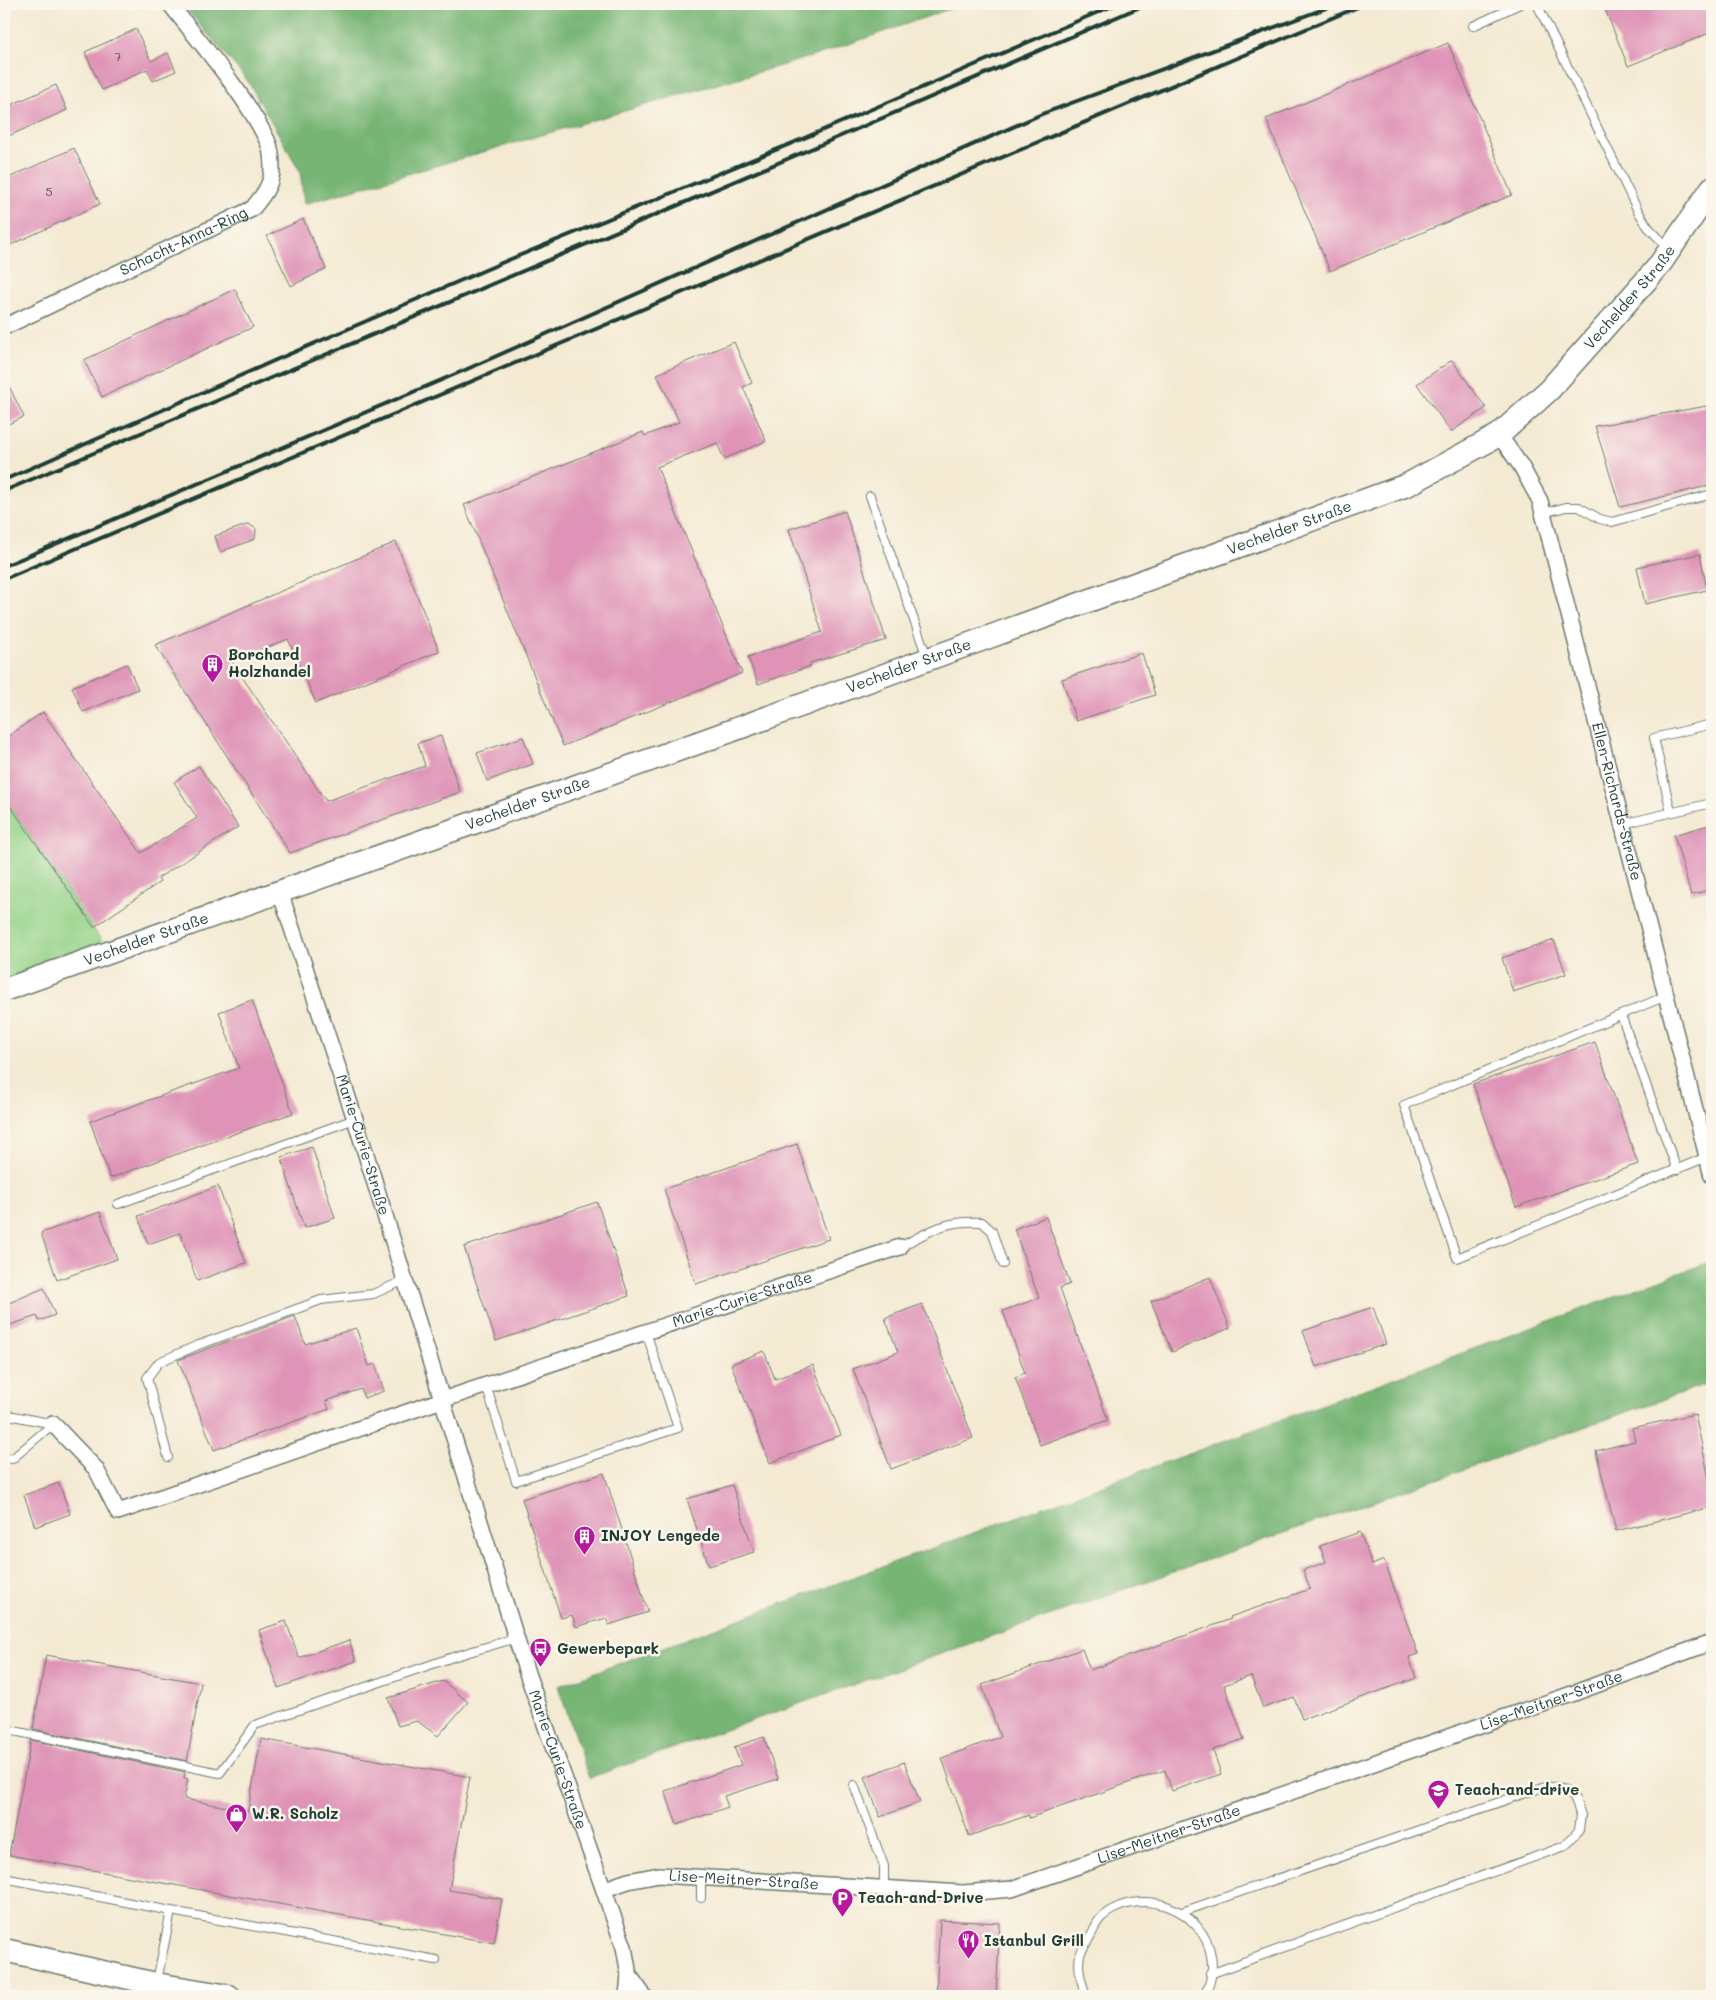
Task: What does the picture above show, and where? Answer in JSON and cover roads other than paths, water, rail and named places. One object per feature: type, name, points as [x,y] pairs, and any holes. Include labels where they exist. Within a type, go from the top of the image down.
[{"type":"main road","name":"Vechelder Straße","points":[[4,990],[1407,485],[1499,435],[1549,390],[1658,267],[1712,188]]},
{"type":"main road","points":[[4,1950],[155,1990],[229,1996]]},
{"type":"street","name":"Schacht-Anna-Ring","points":[[4,326],[252,209],[270,184],[272,169],[268,144],[265,138],[243,101],[170,4]]},
{"type":"street","name":"Ellen-Richards-Straße","points":[[1499,435],[1521,466],[1540,502],[1712,1176]]},
{"type":"street","name":"Marie-Curie-Straße","points":[[280,892],[356,1119],[516,1638],[624,1947],[630,1975],[627,1996]]},
{"type":"street","name":"Marie-Curie-Straße","points":[[53,1424],[96,1469],[118,1512],[486,1385],[900,1247]]},
{"type":"street","name":"Lise-Meitner-Straße","points":[[604,1889],[628,1880],[659,1875],[884,1889],[963,1892],[1012,1889],[1569,1695],[1712,1642]]},
{"type":"street","name":"Marie-Curie-Straße","points":[[630,1975],[644,1996]]},
{"type":"lane","points":[[1473,26],[1520,4]]},
{"type":"lane","points":[[1537,4],[1638,211],[1648,227],[1670,250]]},
{"type":"lane","points":[[1543,513],[1579,507],[1600,519],[1612,522],[1712,494]]},
{"type":"lane","points":[[870,496],[928,659]]},
{"type":"lane","points":[[1671,812],[1654,738],[1712,724]]},
{"type":"lane","points":[[1622,824],[1712,803]]},
{"type":"lane","points":[[1666,996],[1404,1105],[1457,1258],[1707,1157]]},
{"type":"lane","points":[[1621,1015],[1677,1170]]},
{"type":"lane","points":[[118,1204],[356,1119]]},
{"type":"lane","points":[[900,1247],[933,1229],[955,1222],[982,1222],[992,1231],[1003,1264]]},
{"type":"lane","points":[[168,1457],[147,1378],[158,1362],[321,1300],[373,1294],[405,1280]]},
{"type":"lane","points":[[486,1385],[516,1481],[678,1428],[646,1332]]},
{"type":"lane","points":[[4,1414],[53,1424]]},
{"type":"lane","points":[[4,1457],[12,1459],[53,1424]]},
{"type":"lane","points":[[4,1729],[220,1773],[255,1725],[456,1656],[516,1638]]},
{"type":"lane","points":[[854,1785],[884,1866],[884,1889]]},
{"type":"lane","points":[[1182,1912],[1546,1786],[1565,1790],[1575,1799],[1581,1815],[1579,1830],[1565,1846],[1210,1974]]},
{"type":"lane","points":[[701,1877],[701,1898]]},
{"type":"lane","points":[[4,1878],[171,1912],[436,1960]]},
{"type":"lane","points":[[1086,1996],[1080,1976],[1080,1955],[1101,1918],[1119,1906],[1140,1901],[1162,1903],[1182,1912],[1195,1924],[1205,1939],[1210,1956],[1210,1974],[1204,1996]]},
{"type":"lane","points":[[155,1990],[171,1912]]},
{"type":"railway","points":[[4,480],[506,261],[795,142],[1117,4]]},
{"type":"railway","points":[[4,491],[799,154],[1147,4]]},
{"type":"railway","points":[[4,566],[465,370],[1042,114],[1337,4]]},
{"type":"railway","points":[[4,579],[1365,4]]},
{"type":"place","name":"Borchard Holzhandel","points":[[212,683]]},
{"type":"place","name":"INJOY Lengede","points":[[585,1555]]},
{"type":"place","name":"Gewerbepark","points":[[541,1668]]},
{"type":"place","name":"Teach-and-drive","points":[[1439,1809]]},
{"type":"place","name":"W.R. Scholz","points":[[236,1833]]},
{"type":"place","name":"Teach-and-Drive","points":[[842,1917]]},
{"type":"place","name":"Istanbul Grill","points":[[968,1960]]}]
